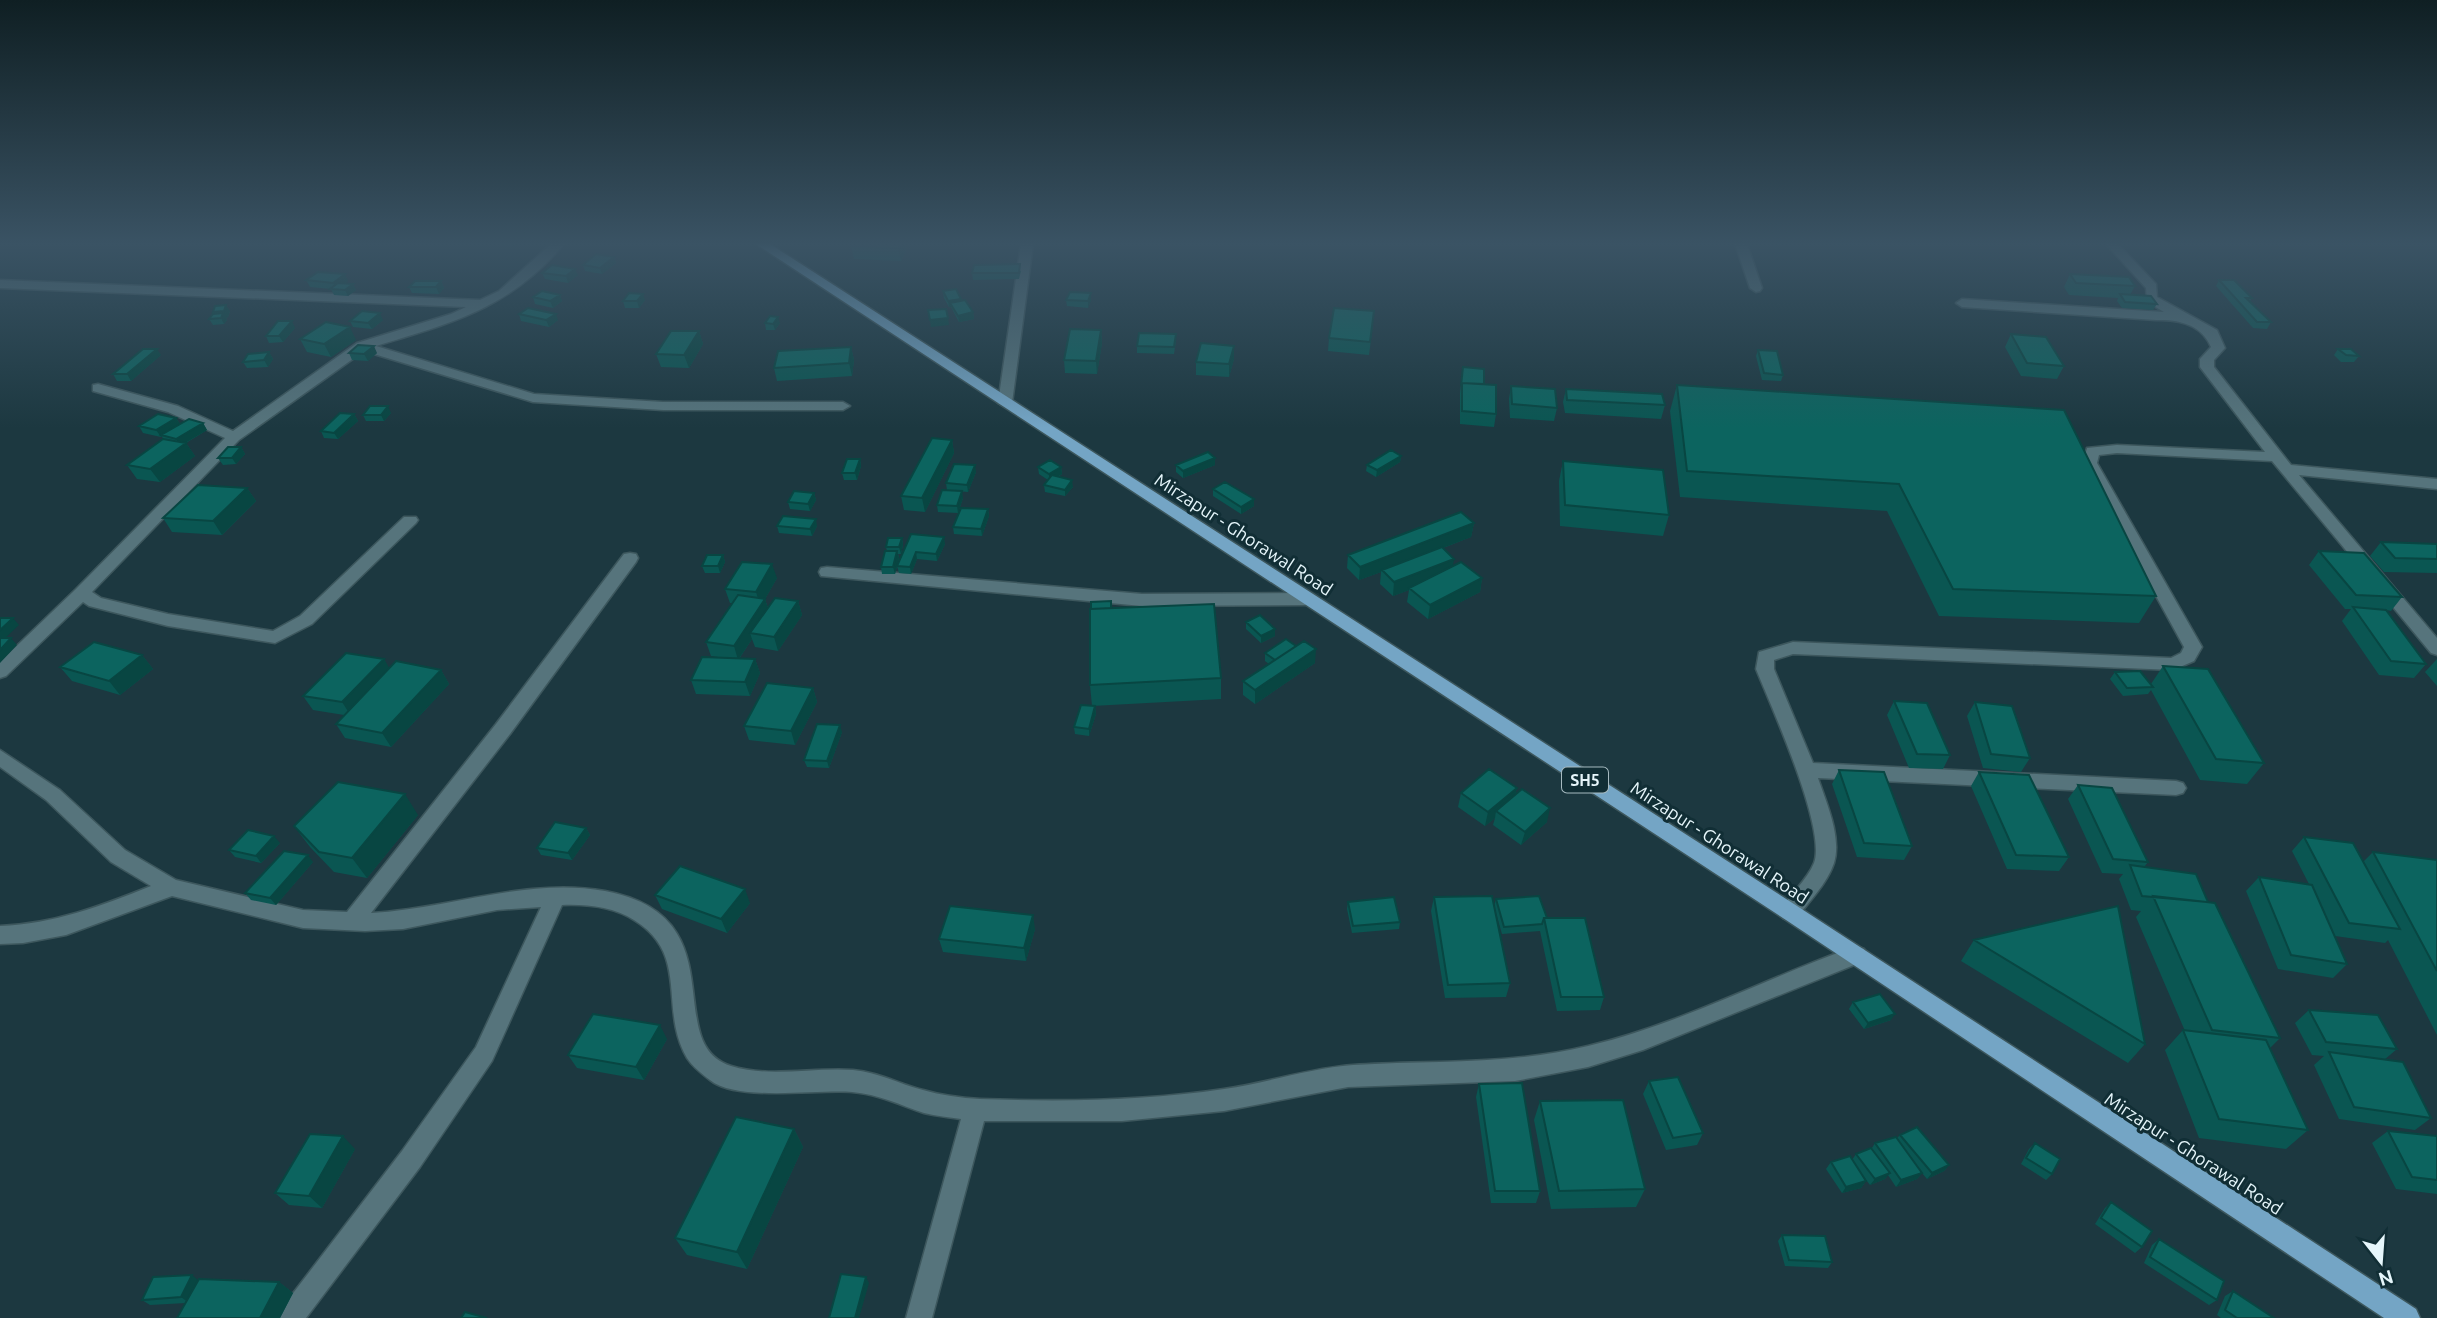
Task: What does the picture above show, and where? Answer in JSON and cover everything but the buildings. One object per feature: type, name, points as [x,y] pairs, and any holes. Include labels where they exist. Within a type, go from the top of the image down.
[{"type":"main road","name":"Mirzapur - Ghorawal Road","points":[[856,306],[1790,912],[2407,1318]]},
{"type":"street","points":[[0,672],[82,593],[233,437],[362,346],[456,317],[482,306]]},
{"type":"street","points":[[1005,403],[1018,306]]},
{"type":"street","points":[[1999,306],[2156,316],[2178,315]]},
{"type":"street","points":[[2162,306],[2212,333],[2218,348],[2207,359],[2207,367],[2281,463],[2437,649]]},
{"type":"street","points":[[362,346],[533,398],[663,406],[843,406]]},
{"type":"street","points":[[98,388],[173,409],[233,437]]},
{"type":"street","points":[[1790,912],[1825,861],[1825,837],[1818,806],[1765,668],[1766,656],[1793,648],[2173,664],[2188,657],[2193,647],[2090,463],[2092,451],[2117,449],[2281,463],[2437,484]]},
{"type":"street","points":[[82,593],[95,602],[168,620],[275,638],[306,620],[410,520]]},
{"type":"street","points":[[353,920],[450,799],[630,558]]},
{"type":"street","points":[[827,572],[1142,600],[1305,599]]},
{"type":"street","points":[[0,757],[53,795],[118,856],[171,887],[303,919],[365,922],[403,920],[497,901],[575,896],[608,900],[641,912],[659,924],[672,942],[680,967],[686,1028],[696,1053],[721,1075],[762,1082],[853,1081],[885,1087],[925,1101],[975,1110],[1122,1110],[1224,1100],[1348,1076],[1515,1070],[1588,1057],[1635,1043],[1856,956]]},
{"type":"street","points":[[1804,770],[2176,788]]},
{"type":"street","points":[[0,935],[23,936],[70,926],[171,887]]},
{"type":"street","points":[[290,1318],[411,1159],[485,1054],[555,898]]},
{"type":"street","points":[[919,1318],[975,1110]]}]
